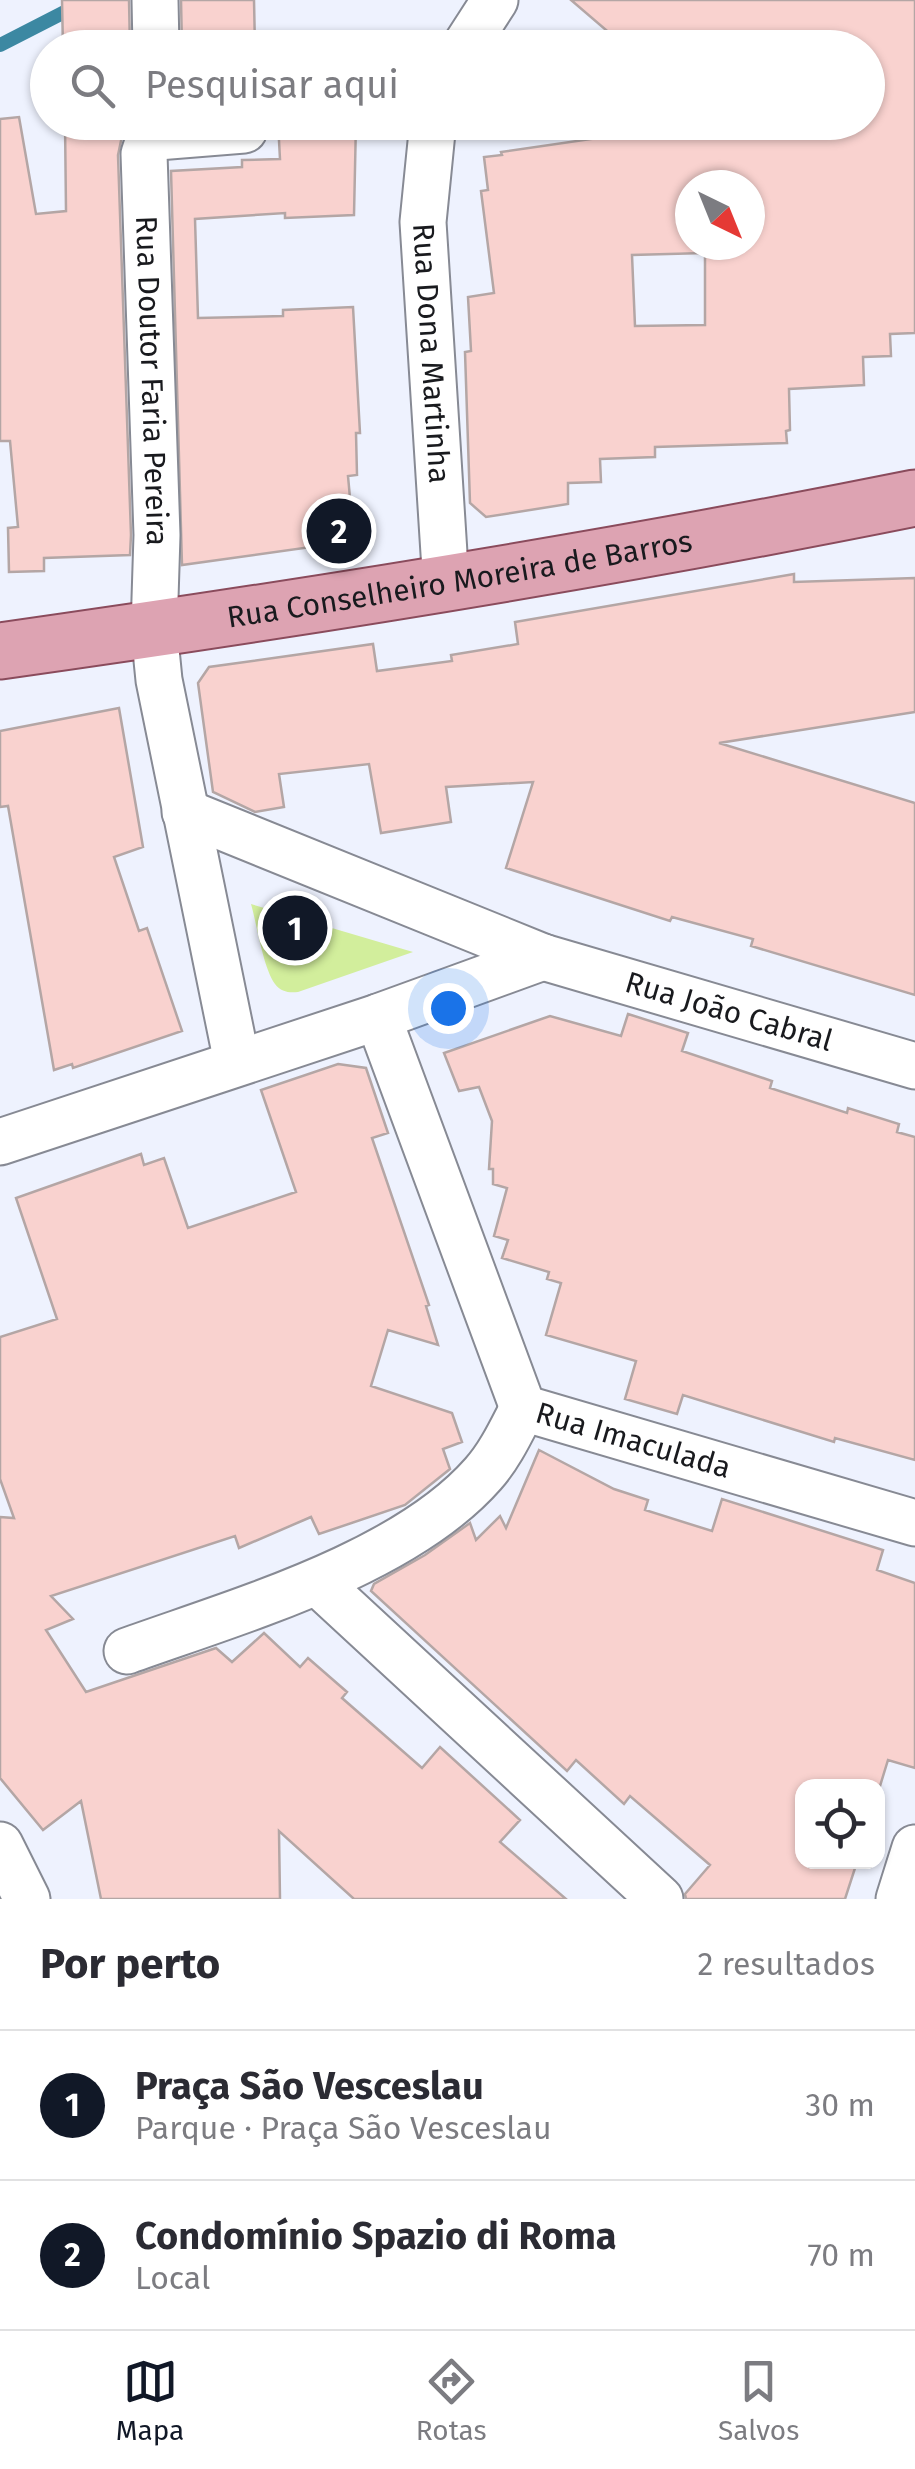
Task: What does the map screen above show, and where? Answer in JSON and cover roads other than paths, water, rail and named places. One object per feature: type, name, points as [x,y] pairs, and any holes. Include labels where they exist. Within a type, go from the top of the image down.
[{"type":"main road","name":"Rua Conselheiro Moreira de Barros","points":[[0,651],[446,585],[915,498]]},
{"type":"street","points":[[155,0],[156,30]]},
{"type":"street","points":[[476,30],[495,0]]},
{"type":"street","name":"Rua Doutor Faria Pereira","points":[[150,140],[144,154],[158,534],[154,630],[159,680],[237,1062]]},
{"type":"street","name":"Rua Dona Martinha","points":[[431,140],[423,222],[446,585]]},
{"type":"street","name":"Rua João Cabral","points":[[185,812],[543,957],[915,1066]]},
{"type":"street","points":[[0,1142],[378,1017],[543,957]]},
{"type":"street","name":"Rua Imaculada","points":[[378,1017],[523,1408],[915,1524]]},
{"type":"street","points":[[127,1651],[318,1582],[410,1532],[452,1503],[484,1474],[523,1408]]},
{"type":"street","points":[[318,1582],[660,1899]]},
{"type":"street","points":[[0,1845],[28,1899]]},
{"type":"street","points":[[899,1899],[915,1848]]},
{"type":"waterway","points":[[0,45],[88,0]]},
{"type":"place","name":"Condomínio Spazio di Roma","points":[[339,531]]},
{"type":"place","name":"Praça São Vesceslau","points":[[295,928]]}]
